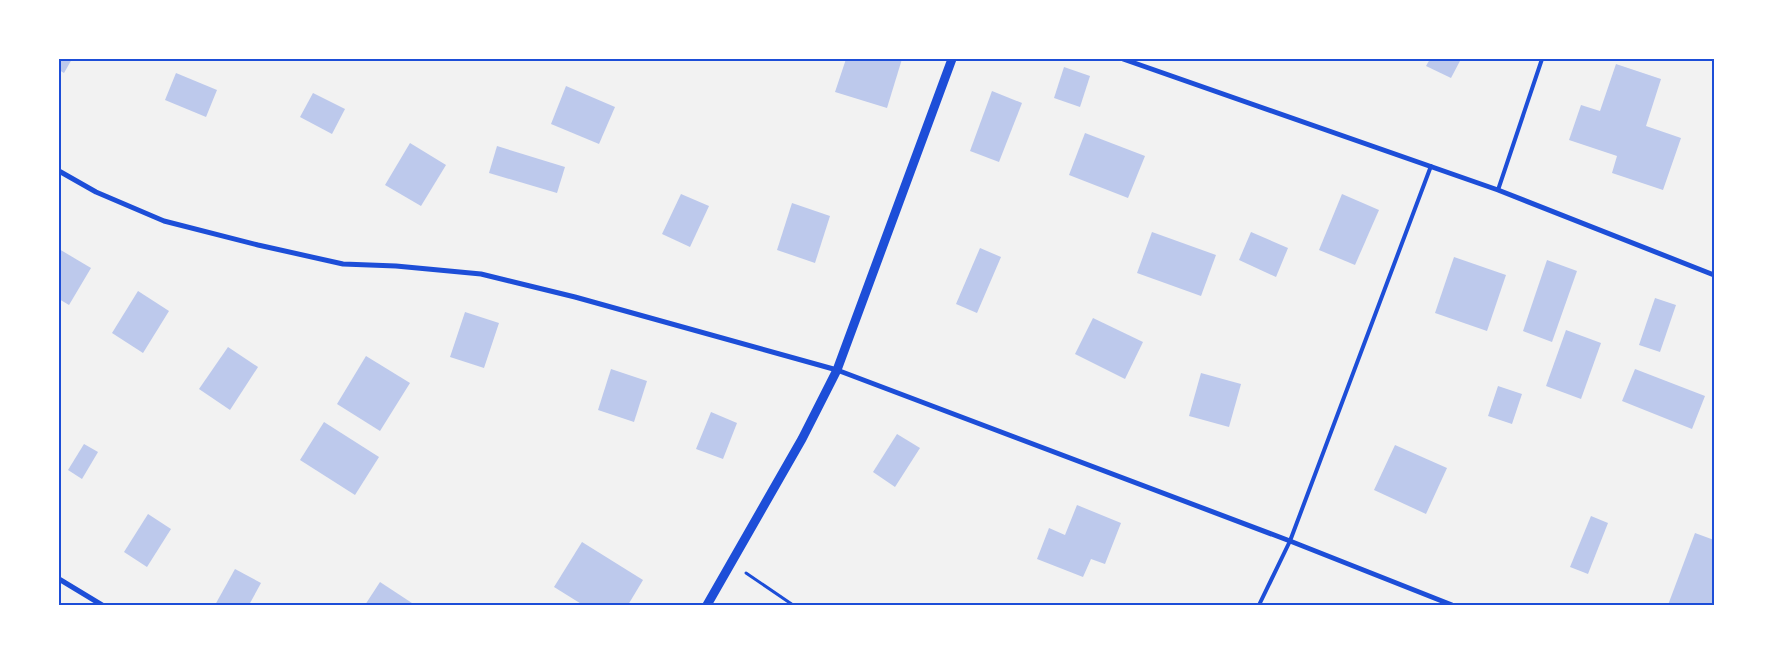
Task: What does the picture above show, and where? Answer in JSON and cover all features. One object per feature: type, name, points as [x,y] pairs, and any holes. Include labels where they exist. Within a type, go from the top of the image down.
[{"type":"street","points":[[707,605],[802,439],[836,370],[952,59]]},
{"type":"street","points":[[1123,59],[1498,190],[1714,275]]},
{"type":"street","points":[[59,171],[96,192],[164,221],[248,243],[343,264],[396,266],[481,274],[575,297],[836,370],[1290,541],[1452,605]]},
{"type":"street","points":[[59,578],[102,605]]},
{"type":"lane","points":[[1498,190],[1542,59]]},
{"type":"lane","points":[[1259,605],[1290,541],[1431,166]]},
{"type":"path","points":[[732,564],[793,605]]},
{"type":"building","points":[[59,59],[72,59],[64,73],[59,70]]},
{"type":"building","points":[[846,59],[902,59],[887,108],[835,92]]},
{"type":"building","points":[[1430,59],[1461,59],[1451,78],[1426,66]]},
{"type":"building","points":[[1616,64],[1661,79],[1646,126],[1681,138],[1663,190],[1612,173],[1617,156],[1569,140],[1581,105],[1600,111]]},
{"type":"building","points":[[1064,67],[1090,76],[1080,107],[1054,98]]},
{"type":"building","points":[[176,73],[217,90],[206,117],[165,100]]},
{"type":"building","points":[[566,86],[615,107],[599,144],[551,124]]},
{"type":"building","points":[[992,91],[1022,103],[999,162],[970,151]]},
{"type":"building","points":[[313,93],[345,109],[332,134],[300,117]]},
{"type":"building","points":[[1085,133],[1145,156],[1128,198],[1069,175]]},
{"type":"building","points":[[410,143],[446,165],[421,206],[385,185]]},
{"type":"building","points":[[497,146],[565,167],[557,193],[489,173]]},
{"type":"building","points":[[681,194],[709,206],[690,247],[662,234]]},
{"type":"building","points":[[1342,194],[1379,210],[1355,265],[1319,250]]},
{"type":"building","points":[[792,203],[830,216],[815,263],[777,250]]},
{"type":"building","points":[[1152,232],[1216,255],[1201,296],[1137,273]]},
{"type":"building","points":[[1251,232],[1288,248],[1276,277],[1239,260]]},
{"type":"building","points":[[980,248],[1001,257],[977,313],[956,304]]},
{"type":"building","points":[[59,249],[91,268],[69,305],[59,299]]},
{"type":"building","points":[[1454,257],[1506,275],[1487,331],[1435,313]]},
{"type":"building","points":[[1547,260],[1577,271],[1552,342],[1523,331]]},
{"type":"building","points":[[138,291],[169,311],[143,353],[112,333]]},
{"type":"building","points":[[1655,298],[1676,305],[1660,352],[1639,345]]},
{"type":"building","points":[[465,312],[499,323],[484,368],[450,357]]},
{"type":"building","points":[[1093,318],[1143,342],[1125,379],[1075,354]]},
{"type":"building","points":[[1566,330],[1601,343],[1581,399],[1546,386]]},
{"type":"building","points":[[228,347],[258,367],[230,410],[199,389]]},
{"type":"building","points":[[366,356],[410,383],[380,431],[337,404]]},
{"type":"building","points":[[611,369],[647,381],[634,422],[598,410]]},
{"type":"building","points":[[1635,369],[1705,396],[1692,429],[1622,401]]},
{"type":"building","points":[[1201,373],[1241,384],[1229,427],[1189,416]]},
{"type":"building","points":[[1498,386],[1522,394],[1512,424],[1488,416]]},
{"type":"building","points":[[711,412],[737,423],[723,459],[696,449]]},
{"type":"building","points":[[324,422],[379,457],[355,495],[300,460]]},
{"type":"building","points":[[897,434],[920,448],[895,487],[873,472]]},
{"type":"building","points":[[84,444],[98,452],[82,479],[68,470]]},
{"type":"building","points":[[1395,445],[1447,468],[1426,514],[1374,490]]},
{"type":"building","points":[[1077,505],[1121,523],[1105,564],[1091,559],[1083,577],[1037,559],[1049,528],[1065,535]]},
{"type":"building","points":[[148,514],[171,529],[147,567],[124,552]]},
{"type":"building","points":[[1591,516],[1608,523],[1588,574],[1570,567]]},
{"type":"building","points":[[1695,533],[1714,540],[1714,599],[1712,605],[1668,605]]},
{"type":"building","points":[[582,542],[643,580],[628,605],[583,605],[554,587]]},
{"type":"building","points":[[235,569],[261,583],[249,605],[215,605]]},
{"type":"building","points":[[380,582],[415,605],[365,605]]}]
